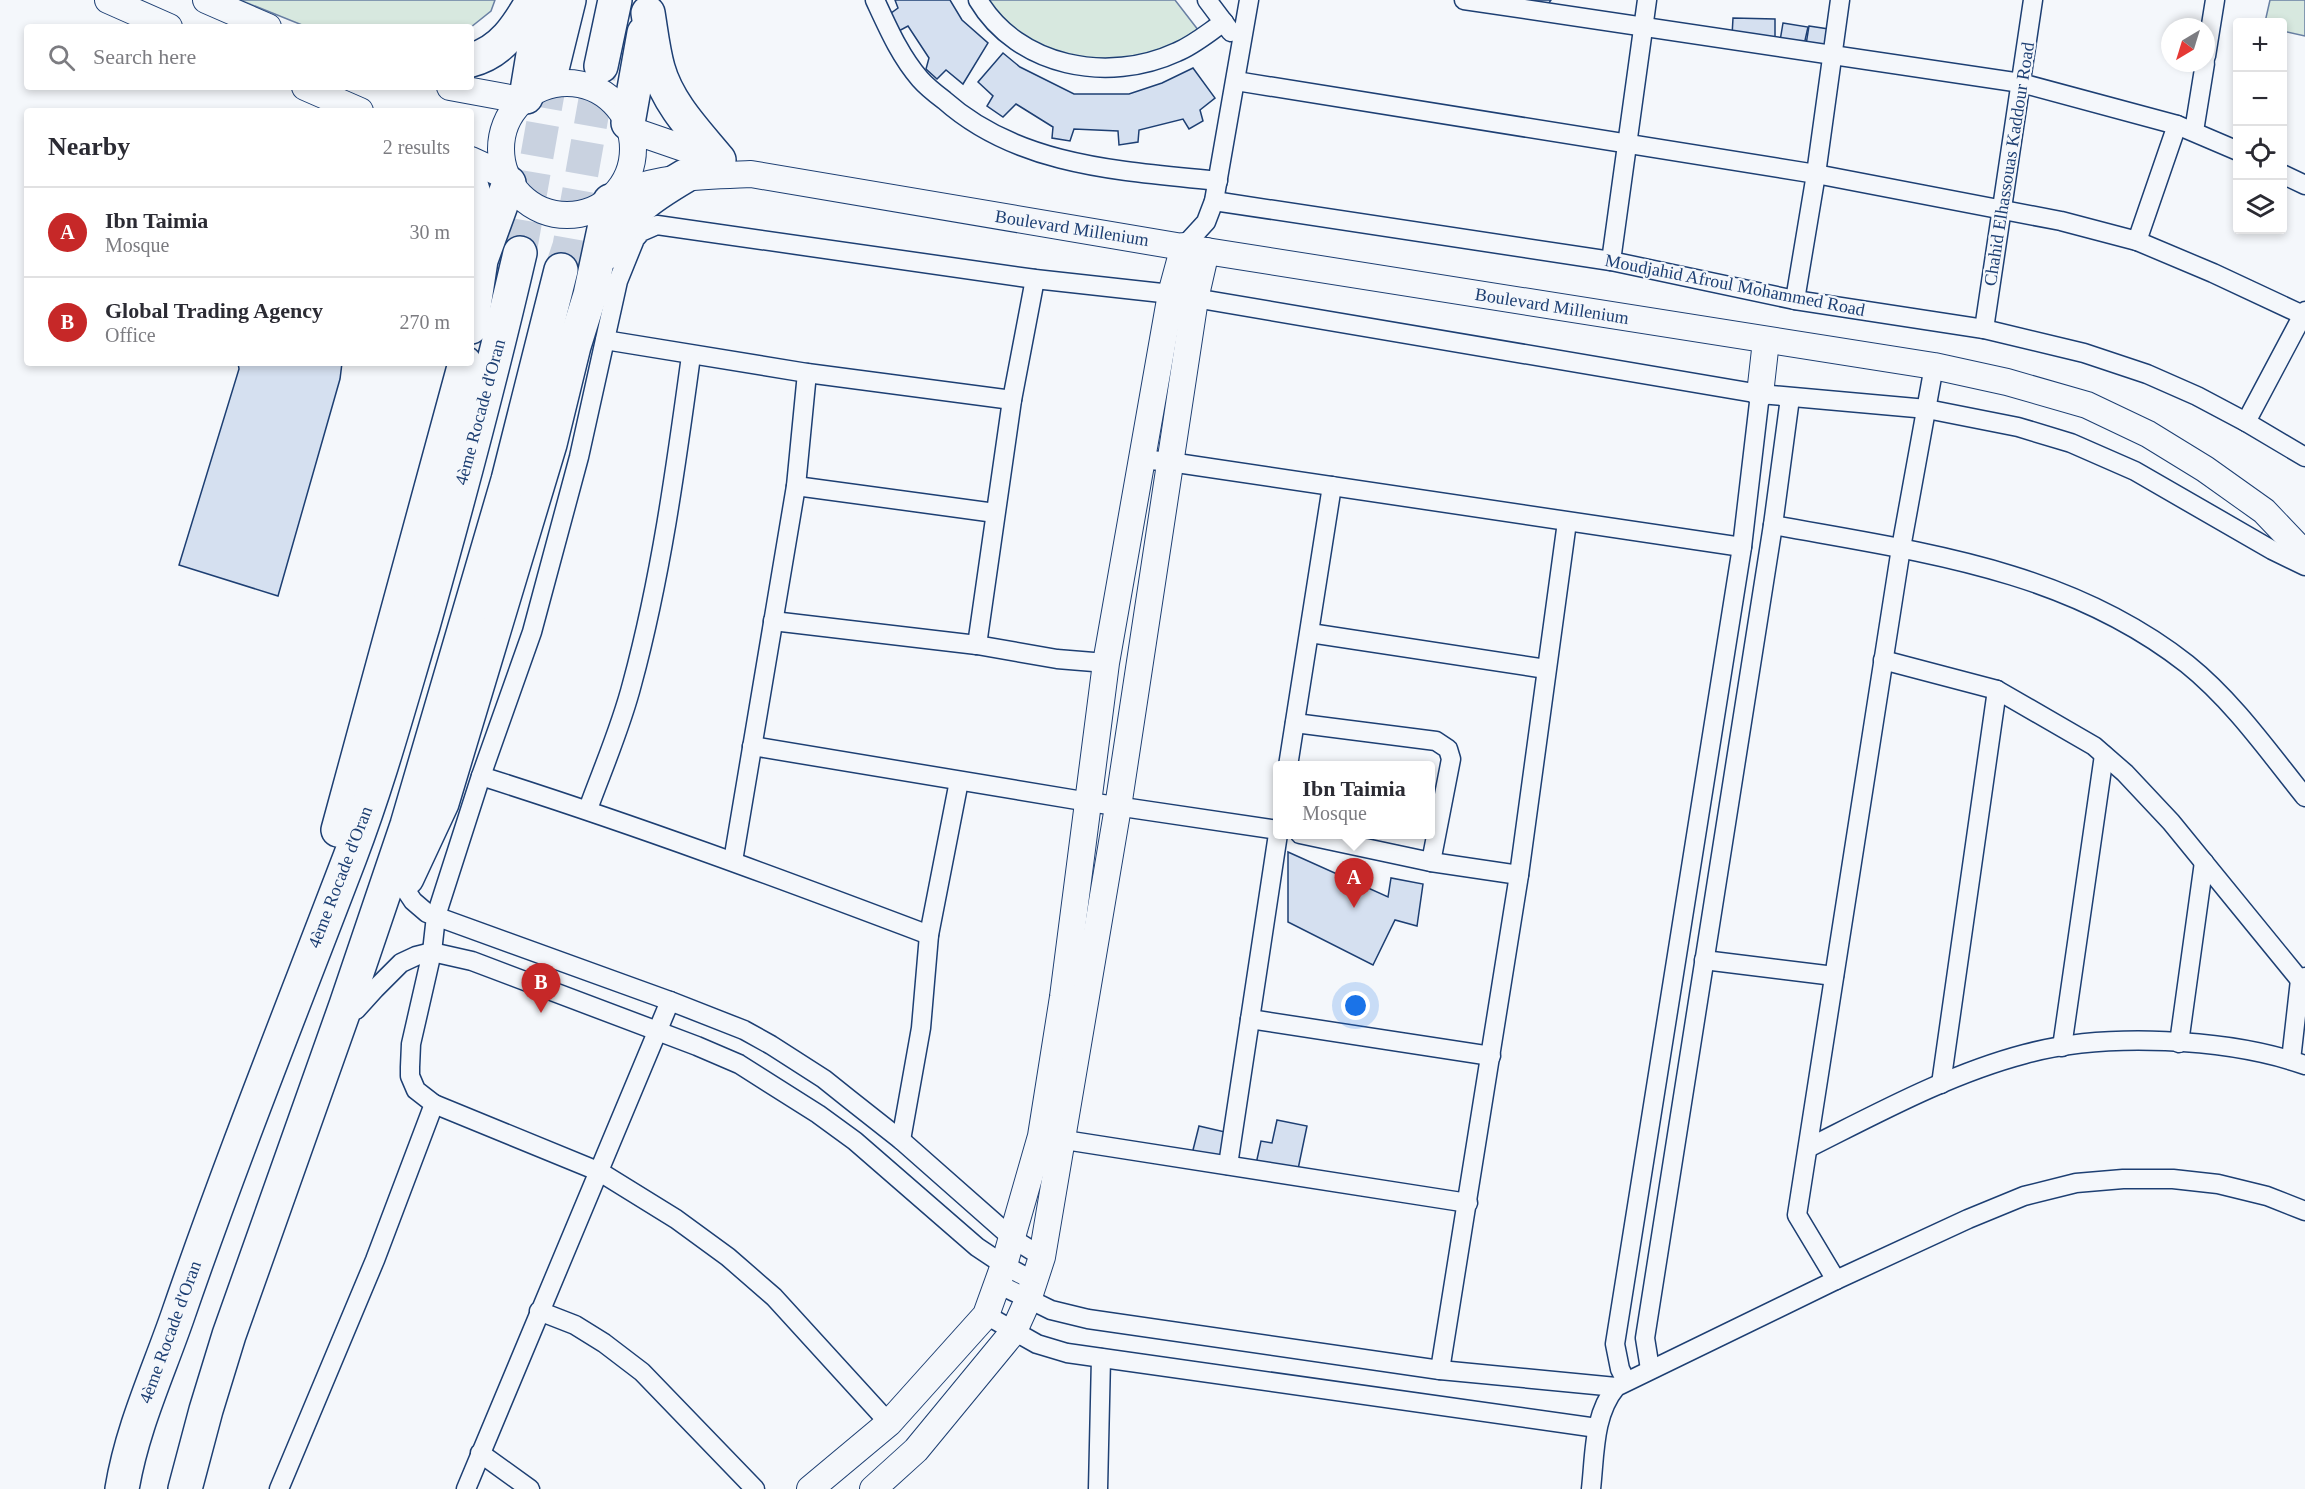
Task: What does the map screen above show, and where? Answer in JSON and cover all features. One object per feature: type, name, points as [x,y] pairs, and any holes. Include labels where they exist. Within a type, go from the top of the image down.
[{"type":"highway","points":[[474,59],[490,53],[504,42],[521,21],[533,0]]},
{"type":"highway","points":[[523,99],[542,0]]},
{"type":"highway","points":[[553,65],[569,0]]},
{"type":"highway","points":[[601,66],[615,0]]},
{"type":"highway","points":[[630,126],[649,6]]},
{"type":"highway","points":[[649,6],[658,68],[665,86],[684,118],[719,160]]},
{"type":"highway","points":[[590,295],[617,233],[634,210],[652,195],[685,176]]},
{"type":"highway","points":[[474,307],[481,260],[508,179]]},
{"type":"highway","points":[[474,194],[479,210],[481,260]]},
{"type":"highway","points":[[323,1069],[341,1043],[356,1010],[404,886],[442,803],[550,444],[614,197]]},
{"type":"highway","name":"4ème Rocade d'Oran","points":[[122,1489],[143,1405],[166,1349],[207,1229],[352,854],[391,738],[492,376],[520,253]]},
{"type":"highway","points":[[184,1489],[229,1335],[407,825],[508,480],[561,270]]},
{"type":"highway","points":[[303,976],[340,821],[464,366]]},
{"type":"main road","points":[[108,0],[163,24]]},
{"type":"main road","points":[[206,0],[261,24]]},
{"type":"main road","points":[[614,197],[627,179],[634,147],[630,126],[617,106],[602,92],[583,85],[563,82],[543,87],[523,99],[508,117],[501,136],[501,156],[508,179],[524,200],[544,212],[567,216],[589,212],[614,197],[648,183],[685,176],[751,174]]},
{"type":"main road","points":[[312,90],[353,108]]},
{"type":"main road","points":[[468,90],[523,99]]},
{"type":"main road","points":[[630,126],[751,174]]},
{"type":"main road","points":[[474,162],[508,179]]},
{"type":"main road","name":"Boulevard Millenium","points":[[751,174],[1195,249],[1934,366],[2007,382],[2087,405],[2148,434],[2205,469],[2264,511],[2305,554]]},
{"type":"main road","points":[[873,1489],[916,1450],[1014,1331],[1032,1291],[1042,1257],[1052,1138],[1106,663],[1141,459],[1195,249]]},
{"type":"main road","points":[[810,1489],[889,1423],[986,1315],[1012,1238],[1052,1138],[1118,807],[1170,462],[1183,296]]},
{"type":"main road","points":[[1760,394],[1766,341]]},
{"type":"street","points":[[875,0],[898,47],[922,81],[956,112],[987,132],[1049,156],[1101,168],[1218,181]]},
{"type":"street","points":[[978,0],[988,16],[1017,42],[1044,57],[1079,66],[1115,69],[1144,64],[1179,52],[1224,22]]},
{"type":"street","points":[[1207,0],[1242,45]]},
{"type":"street","points":[[1195,249],[1214,201],[1249,0]]},
{"type":"street","points":[[1464,0],[2021,83],[2185,128],[2233,149]]},
{"type":"street","points":[[1611,261],[1647,0]]},
{"type":"street","points":[[1795,300],[1816,174],[1840,0]]},
{"type":"street","name":"Chahid Elhassouas Kaddour Road","points":[[1984,329],[2033,0]]},
{"type":"street","points":[[2211,18],[2213,0]]},
{"type":"street","points":[[2137,241],[2185,128],[2202,72]]},
{"type":"street","points":[[1236,81],[1816,174],[2061,221],[2137,241],[2304,314],[2246,422]]},
{"type":"street","points":[[2287,176],[2305,185]]},
{"type":"street","name":"Moudjahid Afroul Mohammed Road","points":[[1214,201],[1611,261],[1795,300],[1984,329],[2084,353],[2147,374],[2197,396],[2305,457]]},
{"type":"street","points":[[889,1423],[767,1290],[728,1257],[676,1219],[600,1172],[434,1104],[416,1090],[410,1077],[411,1044],[432,952],[436,916],[481,776],[532,633],[579,458],[618,281],[630,248],[641,232],[657,225],[1035,279],[1183,296],[1760,394],[1927,409],[2018,427],[2071,443],[2135,471],[2272,550],[2305,566]]},
{"type":"street","points":[[977,645],[1012,400],[1035,279]]},
{"type":"street","points":[[605,340],[807,374],[1012,400]]},
{"type":"street","points":[[588,809],[632,686],[650,608],[677,457],[691,356]]},
{"type":"street","points":[[1836,1280],[1797,1215],[1901,548],[1934,366]]},
{"type":"street","points":[[733,861],[796,486],[807,374]]},
{"type":"street","points":[[1621,1384],[1615,1344],[1742,547],[1760,394]]},
{"type":"street","points":[[1650,1369],[1645,1338],[1773,525],[1790,398]]},
{"type":"street","points":[[1141,459],[1742,547]]},
{"type":"street","points":[[796,486],[995,513]]},
{"type":"street","points":[[1289,761],[1332,486]]},
{"type":"street","points":[[1440,1370],[1520,875],[1567,522]]},
{"type":"street","points":[[1773,525],[1901,548],[2007,572],[2080,599],[2141,634],[2187,665],[2238,713],[2305,797]]},
{"type":"street","points":[[773,621],[977,645],[1057,659],[1106,663]]},
{"type":"street","points":[[1310,633],[1546,669]]},
{"type":"street","points":[[1808,1148],[1941,1084],[1971,1071],[2026,1053],[2086,1044],[2133,1042],[2211,1044],[2298,1063],[2303,978],[2164,813],[2125,772],[2085,741],[1997,690],[1884,660]]},
{"type":"street","points":[[1941,1084],[1997,690]]},
{"type":"street","points":[[1295,723],[1436,741],[1448,749],[1451,759],[1431,862]]},
{"type":"street","points":[[752,746],[1118,807],[1273,829]]},
{"type":"street","points":[[2062,1047],[2104,755]]},
{"type":"street","points":[[481,776],[588,809],[929,935]]},
{"type":"street","points":[[901,1140],[921,1028],[929,935],[959,781]]},
{"type":"street","points":[[1228,1166],[1277,839]]},
{"type":"street","points":[[1323,839],[1431,862],[1520,875]]},
{"type":"street","points":[[2178,1043],[2204,862]]},
{"type":"street","points":[[404,886],[419,907],[436,916],[670,1000],[744,1030],[824,1079],[901,1140],[1012,1238],[1042,1257]]},
{"type":"street","points":[[1683,912],[1711,917]]},
{"type":"street","points":[[356,1010],[401,963],[432,952],[472,960],[740,1064],[818,1114],[882,1164],[965,1238],[1001,1275],[1032,1291],[1051,1310],[1088,1318],[1440,1370],[1621,1384]]},
{"type":"street","points":[[1704,960],[1834,976]]},
{"type":"street","points":[[466,1489],[670,1000]]},
{"type":"street","points":[[1250,1019],[1491,1056]]},
{"type":"street","points":[[279,1489],[379,1249],[434,1104]]},
{"type":"street","points":[[1052,1138],[1468,1203]]},
{"type":"street","points":[[1591,1489],[1597,1428],[1603,1406],[1621,1384],[1836,1280],[1968,1219],[2024,1196],[2076,1183],[2173,1179],[2218,1184],[2267,1196],[2305,1211]]},
{"type":"street","points":[[539,1311],[575,1325],[604,1343],[642,1372],[755,1489]]},
{"type":"street","points":[[986,1315],[1051,1349],[1597,1428]]},
{"type":"street","points":[[1098,1489],[1101,1358]]},
{"type":"street","points":[[480,1453],[530,1489]]},
{"type":"shaded area","points":[[240,0],[495,0],[491,11],[474,25],[300,24]]},
{"type":"shaded area","points":[[987,0],[1175,0],[1202,35],[1143,59],[1076,61],[1019,36]]},
{"type":"shaded area","points":[[2270,0],[2305,0],[2305,36],[2287,32],[2287,18],[2266,18]]},
{"type":"building","points":[[895,0],[950,0],[962,20],[988,43],[963,84],[946,70],[937,79],[926,69],[929,58],[908,26],[897,32],[887,16],[898,8]]},
{"type":"building","points":[[1533,0],[1551,0],[1546,7]]},
{"type":"building","points":[[1733,18],[1775,19],[1775,44],[1732,36]]},
{"type":"building","points":[[1783,23],[1808,27],[1804,45],[1780,41]]},
{"type":"building","points":[[1809,26],[1835,30],[1831,56],[1805,51]]},
{"type":"building","points":[[1003,53],[1020,67],[1074,94],[1129,94],[1162,83],[1193,68],[1215,98],[1200,110],[1203,121],[1189,129],[1183,119],[1139,130],[1138,142],[1119,145],[1118,131],[1074,129],[1070,141],[1052,138],[1053,127],[1016,104],[1003,117],[987,106],[993,96],[978,82]]},
{"type":"building","points":[[238,366],[342,366],[340,379],[278,596],[179,565]]},
{"type":"building","points":[[1288,852],[1388,897],[1391,878],[1423,884],[1417,926],[1395,920],[1373,965],[1288,922]]},
{"type":"building","points":[[1277,1120],[1307,1126],[1297,1174],[1256,1164],[1261,1141],[1272,1143]]},
{"type":"building","points":[[1199,1126],[1238,1135],[1228,1175],[1189,1166]]},
{"type":"tunnel","points":[[520,253],[553,65]]},
{"type":"tunnel","points":[[561,270],[569,246],[601,66]]},
{"type":"place","name":"Ibn Taimia","points":[[1354,908]]},
{"type":"place","name":"Global Trading Agency","points":[[541,1013]]}]
